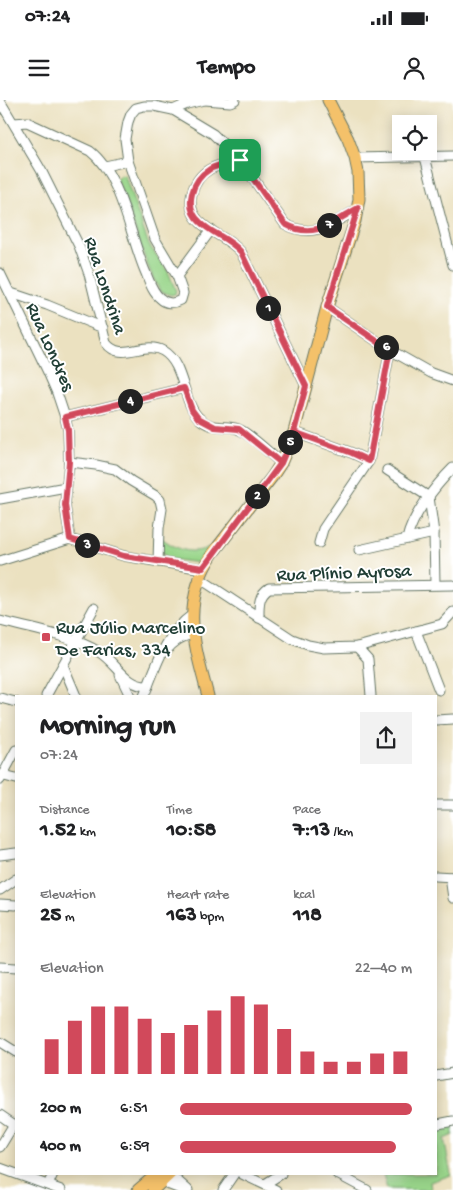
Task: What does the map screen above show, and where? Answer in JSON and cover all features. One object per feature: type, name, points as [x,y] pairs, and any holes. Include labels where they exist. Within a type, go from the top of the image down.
[{"type":"main road","points":[[208,695],[193,634],[192,615],[201,573],[281,463],[294,432],[327,307],[358,208],[358,179],[355,158],[348,139],[328,100]]},
{"type":"main road","points":[[138,1190],[163,1176]]},
{"type":"main road","points":[[152,1190],[163,1176]]},
{"type":"street","points":[[173,110],[187,104],[205,100],[230,102],[235,100]]},
{"type":"street","name":"Rua Londrina","points":[[0,101],[3,110],[14,123],[54,195],[79,246],[90,274],[106,343],[110,348],[123,353],[147,348],[163,351],[170,356],[174,363],[192,410],[198,418],[215,427],[239,429],[281,463]]},
{"type":"street","points":[[14,123],[27,122],[74,143],[90,151],[105,166],[121,202],[148,278],[157,295],[166,302],[176,302],[183,296],[182,285],[155,240],[128,161],[125,139],[128,122],[136,108],[149,106],[173,110],[213,134],[240,160],[285,224],[292,228],[312,231],[324,228],[358,208]]},
{"type":"street","points":[[437,157],[453,156]]},
{"type":"street","points":[[355,158],[392,157]]},
{"type":"street","points":[[240,160],[210,169],[195,185],[191,197],[191,210],[201,223],[229,240],[241,252],[306,386]]},
{"type":"street","points":[[426,160],[453,265]]},
{"type":"street","points":[[105,166],[128,161]]},
{"type":"street","points":[[177,276],[211,230]]},
{"type":"street","name":"Rua Londres","points":[[0,273],[47,370],[65,417],[68,430],[69,462],[65,505],[70,539]]},
{"type":"street","points":[[6,288],[103,328]]},
{"type":"street","points":[[327,307],[390,350],[431,373],[453,381]]},
{"type":"street","points":[[319,543],[328,520],[369,461],[390,350]]},
{"type":"street","points":[[65,417],[184,388]]},
{"type":"street","points":[[294,432],[369,461]]},
{"type":"street","points":[[69,462],[96,464],[115,469],[160,500],[162,510],[158,528],[158,562]]},
{"type":"street","points":[[407,539],[413,522],[429,497],[453,468]]},
{"type":"street","points":[[387,470],[429,497],[434,533],[435,584]]},
{"type":"street","points":[[0,499],[66,487]]},
{"type":"street","points":[[359,550],[434,533]]},
{"type":"street","points":[[0,561],[70,539],[124,556],[201,573],[258,618],[292,640],[324,648],[358,646],[442,624],[453,612]]},
{"type":"street","name":"Rua Plínio Ayrosa","points":[[258,618],[261,597],[264,591],[269,588],[453,585]]},
{"type":"street","points":[[47,695],[94,608]]},
{"type":"street","points":[[144,695],[170,637],[182,622],[192,615]]},
{"type":"street","points":[[0,621],[76,641],[96,650],[114,664],[130,681],[142,686],[148,686]]},
{"type":"street","points":[[416,631],[439,690]]},
{"type":"street","points":[[159,661],[175,641],[183,636],[193,634]]},
{"type":"street","points":[[358,646],[368,659],[371,695]]},
{"type":"street","points":[[114,664],[130,695]]},
{"type":"street","points":[[63,665],[76,695]]},
{"type":"street","points":[[0,698],[15,702]]},
{"type":"street","points":[[437,720],[453,719]]},
{"type":"street","points":[[15,752],[1,777],[15,779]]},
{"type":"street","points":[[437,805],[453,805]]},
{"type":"street","points":[[0,855],[15,853]]},
{"type":"street","points":[[437,876],[451,877],[453,898]]},
{"type":"street","points":[[0,890],[15,881]]},
{"type":"street","points":[[0,904],[15,905]]},
{"type":"street","points":[[0,967],[15,968]]},
{"type":"street","points":[[0,1042],[15,1052]]},
{"type":"street","points":[[437,1076],[453,1073]]},
{"type":"street","points":[[0,1116],[15,1125],[0,1147]]},
{"type":"street","points":[[438,1124],[453,1121]]},
{"type":"street","points":[[0,1168],[15,1173]]},
{"type":"street","points":[[20,1175],[61,1190]]},
{"type":"street","points":[[48,1185],[53,1175]]},
{"type":"street","points":[[223,1190],[233,1175]]},
{"type":"street","points":[[244,1175],[276,1190]]},
{"type":"street","points":[[266,1184],[280,1175]]},
{"type":"street","points":[[339,1175],[367,1190]]},
{"type":"street","points":[[163,1176],[184,1190]]},
{"type":"street","points":[[163,1176],[188,1190]]},
{"type":"green space","points":[[121,175],[125,176],[149,245],[168,271],[176,291],[175,294],[171,295],[160,291],[153,278],[116,179]]},
{"type":"green space","points":[[160,537],[184,550],[196,551],[209,547],[199,563],[169,559],[163,552]]},
{"type":"green space","points":[[453,1123],[453,1135],[444,1139],[451,1175],[430,1182],[431,1190],[387,1189],[383,1175],[437,1175],[437,1125]]},
{"type":"place","name":"Rua Júlio Marcelino De Farias, 334","points":[[46,637]]},
{"type":"route","points":[[240,160],[219,165],[202,175],[195,185],[190,204],[194,217],[236,245],[241,252],[306,386],[294,432],[281,463],[203,568],[124,556],[70,539],[65,505],[69,462],[68,430],[65,417],[184,388],[192,410],[198,418],[206,424],[215,427],[239,429],[281,463],[294,432],[369,461],[390,350],[327,307],[358,208],[324,228],[312,231],[292,228],[285,224],[240,160]]}]
